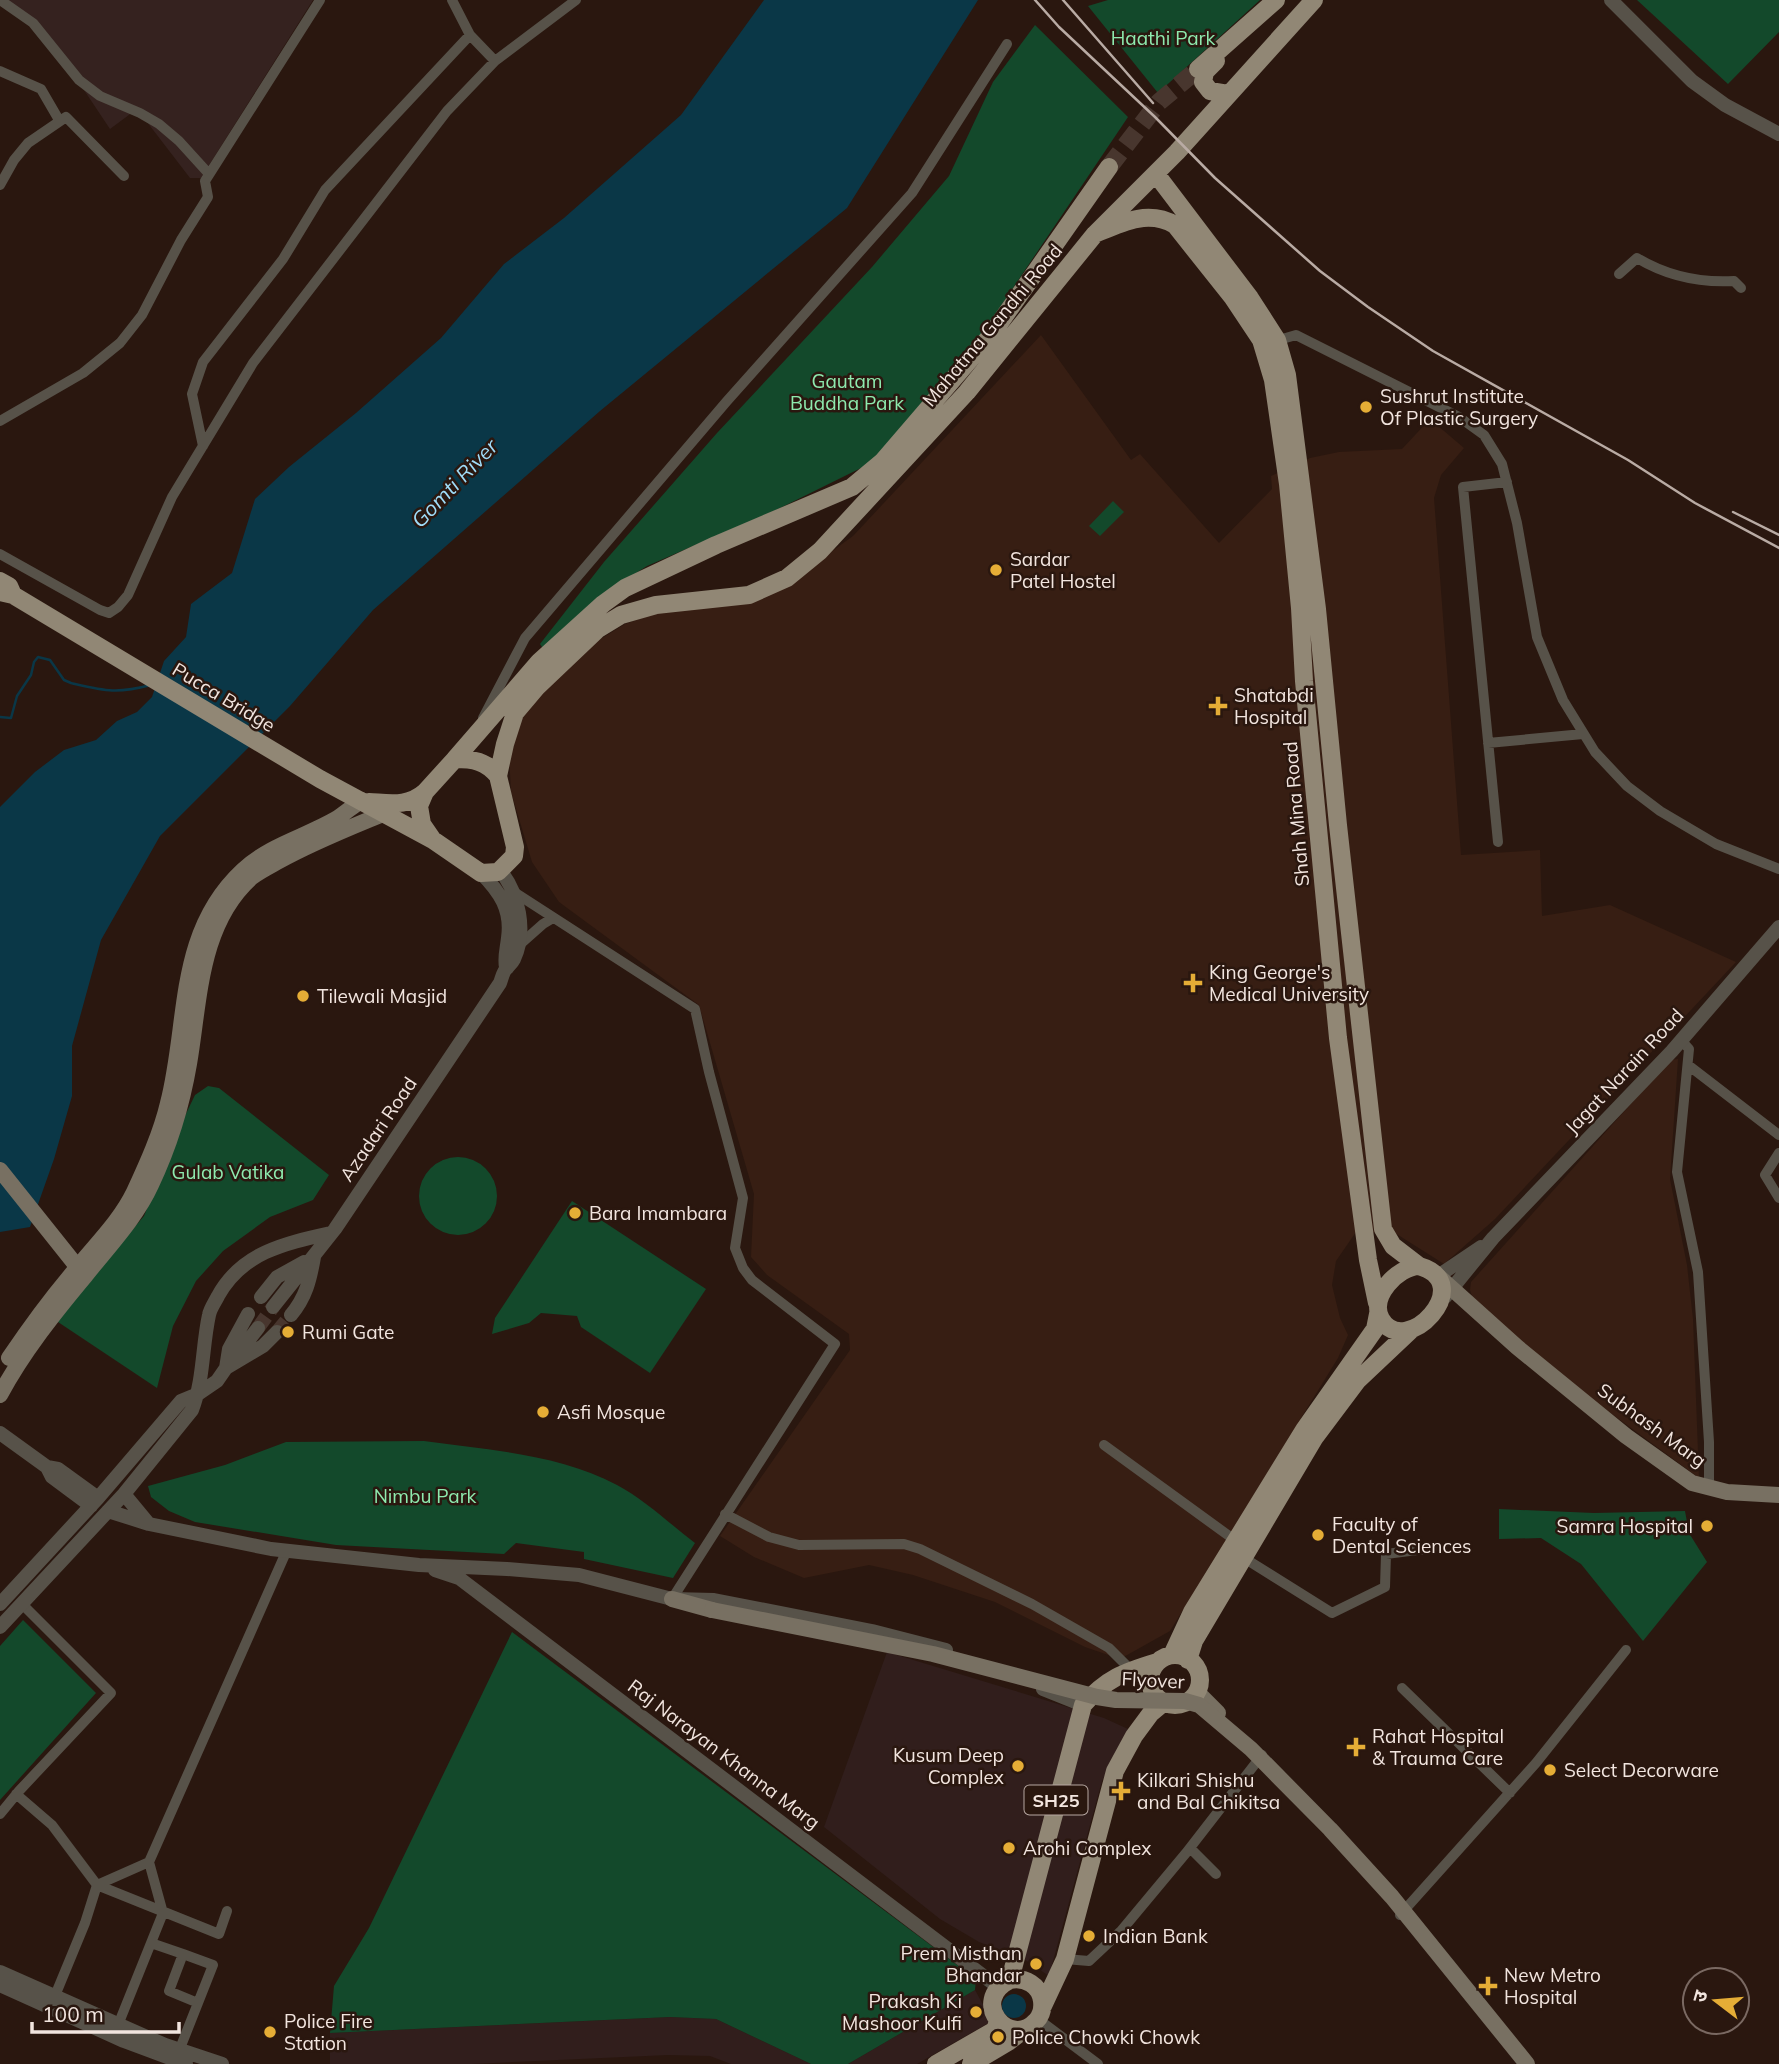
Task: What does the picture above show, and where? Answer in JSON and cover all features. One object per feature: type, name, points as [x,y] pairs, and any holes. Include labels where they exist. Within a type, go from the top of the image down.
[{"type":"main road","points":[[1198,69],[1276,0]]},
{"type":"main road","name":"Mahatma Gandhi Road","points":[[498,776],[515,713],[537,687],[598,629],[621,615],[656,605],[749,595],[787,578],[820,551],[967,392],[1095,234],[1177,152],[1314,0]]},
{"type":"main road","points":[[1227,94],[1210,91],[1203,78],[1205,72],[1231,47],[1233,38]]},
{"type":"main road","points":[[1177,152],[1173,168],[1181,206]]},
{"type":"main road","name":"Mahatma Gandhi Road","points":[[455,759],[539,662],[603,604],[625,588],[739,534],[852,487],[882,462],[992,334],[1110,167]]},
{"type":"main road","name":"Shah Mina Road","points":[[1156,174],[1250,298],[1288,387],[1317,608],[1383,1229],[1393,1246],[1419,1266]]},
{"type":"main road","name":"Shah Mina Road","points":[[1095,234],[1140,218],[1165,219],[1175,225],[1271,343],[1300,608],[1338,1038],[1368,1261],[1378,1308]]},
{"type":"main road","points":[[852,487],[866,501]]},
{"type":"main road","points":[[643,579],[656,605]]},
{"type":"main road","name":"Pucca Bridge","points":[[4,592],[320,779],[433,840]]},
{"type":"main road","points":[[1304,673],[1322,671]]},
{"type":"main road","points":[[0,1372],[34,1322],[81,1272],[113,1244],[150,1187],[176,1121],[186,990],[198,933],[216,903],[242,871],[268,851],[335,819],[364,801],[393,804],[414,802],[455,759],[476,760],[492,769],[498,776],[515,847],[514,856],[500,870],[481,873],[433,840],[422,824],[420,814],[419,806],[425,792]]},
{"type":"main road","points":[[183,1056],[204,962],[215,931],[237,892],[255,875],[298,851],[385,813]]},
{"type":"main road","points":[[1319,827],[1338,825]]},
{"type":"main road","points":[[1328,926],[1349,922]]},
{"type":"main road","points":[[1347,1110],[1369,1106]]},
{"type":"main road","points":[[0,1170],[81,1272]]},
{"type":"main road","points":[[1083,1705],[1099,1687],[1131,1670],[1172,1659],[1195,1665],[1199,1673],[1197,1692],[1190,1701],[1172,1706],[1163,1703],[1155,1697],[1150,1688],[1150,1676],[1172,1659],[1194,1641],[1244,1558],[1287,1472],[1304,1430],[1375,1329],[1380,1294],[1402,1270],[1419,1266],[1429,1269],[1438,1276],[1443,1293],[1440,1303],[1418,1327],[1410,1331],[1357,1381],[1287,1472],[1236,1541],[1192,1612],[1172,1659]]},
{"type":"main road","points":[[0,1395],[14,1369],[81,1272]]},
{"type":"main road","name":"Subhash Marg","points":[[1438,1276],[1517,1347],[1626,1436],[1692,1483],[1727,1492],[1779,1495]]},
{"type":"main road","name":"Subhash Marg","points":[[1440,1303],[1456,1305],[1500,1339],[1517,1347]]},
{"type":"main road","points":[[1378,1308],[1383,1324],[1400,1332],[1410,1331]]},
{"type":"main road","name":"Flyover","points":[[671,1599],[712,1610],[933,1654],[1097,1697],[1116,1700],[1185,1701],[1199,1705],[1251,1749],[1330,1829],[1392,1897],[1527,2064]]},
{"type":"main road","points":[[1197,1692],[1261,1757],[1302,1806],[1403,1912],[1535,2064]]},
{"type":"main road","name":"SH25","points":[[1035,2018],[1065,1959],[1115,1771],[1134,1737],[1151,1713],[1163,1703]]},
{"type":"main road","name":"SH25","points":[[998,2021],[993,2012],[992,2001],[1004,1984],[1083,1705]]},
{"type":"main road","points":[[1182,1705],[1197,1710],[1261,1757]]},
{"type":"main road","points":[[1403,1912],[1518,2064]]},
{"type":"main road","points":[[971,2064],[1035,2018],[1042,1997],[1033,1984],[1019,1979],[1004,1984]]},
{"type":"main road","points":[[936,2064],[995,2030],[998,2021],[1015,2030],[1035,2018]]},
{"type":"street","points":[[0,0],[33,23],[79,80],[100,96],[159,124],[179,141],[209,174]]},
{"type":"street","points":[[1,417],[83,373],[120,343],[142,315],[181,240],[208,197],[205,181],[320,0]]},
{"type":"street","points":[[452,0],[470,35],[495,61]]},
{"type":"street","points":[[0,554],[109,613],[118,607],[128,595],[172,498],[253,363],[447,111],[495,61],[576,0]]},
{"type":"street","points":[[1611,0],[1692,81],[1725,105],[1779,134]]},
{"type":"street","points":[[202,446],[192,394],[203,362],[284,259],[326,190],[470,35]]},
{"type":"street","points":[[474,736],[526,638],[727,401],[912,193],[1007,44]]},
{"type":"street","points":[[0,71],[41,89],[59,120]]},
{"type":"street","points":[[0,185],[14,160],[28,143],[66,117],[124,176]]},
{"type":"street","points":[[1619,274],[1637,258],[1687,279],[1734,281],[1741,288]]},
{"type":"street","points":[[1271,343],[1296,335],[1459,417],[1484,435],[1502,464],[1507,482],[1537,637],[1563,701],[1595,752],[1627,786],[1660,811],[1716,844],[1779,869]]},
{"type":"street","points":[[1498,842],[1463,487],[1507,482]]},
{"type":"street","points":[[1488,743],[1583,734]]},
{"type":"street","points":[[500,870],[514,892],[519,911],[517,947]]},
{"type":"street","points":[[481,873],[500,895],[508,913],[509,933],[504,962],[506,968]]},
{"type":"street","points":[[514,892],[695,1009],[743,1198],[735,1248],[743,1268],[752,1280],[835,1344],[671,1599]]},
{"type":"street","points":[[517,947],[553,918]]},
{"type":"street","name":"Jagat Narain Road","points":[[1440,1303],[1493,1238],[1681,1040],[1779,927]]},
{"type":"street","name":"Azadari Road","points":[[291,1315],[301,1303],[309,1284],[314,1256],[500,983],[506,968],[512,963],[517,947]]},
{"type":"street","points":[[1681,1040],[1689,1049],[1677,1172],[1698,1272],[1709,1442],[1709,1487]]},
{"type":"street","points":[[1688,1065],[1779,1135]]},
{"type":"street","points":[[1779,1153],[1765,1175],[1779,1198]]},
{"type":"street","points":[[0,1627],[124,1494],[192,1410],[198,1394],[209,1313],[224,1286],[250,1259],[272,1249],[331,1233]]},
{"type":"street","name":"Jagat Narain Road","points":[[1438,1276],[1493,1238]]},
{"type":"street","points":[[261,1297],[277,1278],[314,1256]]},
{"type":"street","points":[[273,1307],[314,1256]]},
{"type":"street","points":[[226,1368],[229,1349],[248,1314]]},
{"type":"street","points":[[0,1604],[95,1502],[181,1401],[198,1394],[217,1381],[258,1328]]},
{"type":"street","points":[[226,1368],[263,1346],[277,1332]]},
{"type":"street","points":[[0,1433],[47,1467],[58,1469],[95,1502]]},
{"type":"street","points":[[1104,1445],[1236,1541]]},
{"type":"street","points":[[124,1494],[149,1524]]},
{"type":"street","points":[[108,1511],[149,1524],[287,1550],[419,1565],[579,1575],[671,1599],[714,1600],[872,1631],[945,1649],[1083,1705]]},
{"type":"street","points":[[725,1514],[769,1537],[799,1545],[904,1544],[920,1549],[1032,1604],[1087,1635],[1109,1648],[1131,1670]]},
{"type":"street","points":[[1244,1558],[1332,1614],[1385,1587],[1387,1554],[1433,1548]]},
{"type":"street","points":[[116,2030],[163,1913],[149,1862],[287,1550]]},
{"type":"street","name":"Raj Narayan Khanna Marg","points":[[419,1565],[459,1578],[1004,1984]]},
{"type":"street","points":[[0,1814],[111,1693],[23,1605]]},
{"type":"street","points":[[1403,1912],[1510,1793],[1626,1650]]},
{"type":"street","points":[[1402,1688],[1510,1793]]},
{"type":"street","points":[[1065,1959],[1089,1961],[1121,1931],[1261,1757]]},
{"type":"street","points":[[16,1794],[52,1825],[97,1885],[219,1934],[227,1911]]},
{"type":"street","points":[[1190,1848],[1216,1874]]},
{"type":"street","points":[[53,2002],[85,1923],[97,1885],[149,1862]]},
{"type":"street","points":[[151,1942],[213,1965],[180,2058]]},
{"type":"street","points":[[183,1954],[169,1991],[198,2003]]},
{"type":"street","points":[[0,1972],[53,2002],[180,2058],[222,2064]]},
{"type":"street","points":[[0,1985],[53,2002]]},
{"type":"street","points":[[1035,2018],[1098,2064]]},
{"type":"shaded area","points":[[0,0],[313,0],[201,178],[190,178],[137,109],[110,129],[68,66],[30,25]]},
{"type":"shaded area","name":"King George's Medical University","points":[[1041,335],[1131,460],[1140,454],[1219,543],[1272,489],[1271,476],[1310,458],[1339,452],[1402,449],[1430,419],[1464,448],[1441,475],[1434,498],[1461,855],[1540,850],[1542,916],[1610,905],[1736,962],[1495,1219],[1444,1264],[1395,1233],[1356,1232],[1336,1261],[1332,1285],[1340,1318],[1348,1335],[1338,1358],[1170,1631],[1120,1659],[1085,1647],[995,1602],[913,1575],[869,1565],[804,1578],[754,1557],[720,1536],[850,1350],[849,1334],[767,1275],[751,1257],[754,1194],[699,1005],[559,902],[532,862],[511,792],[509,753],[522,717],[542,692],[589,646],[625,624],[659,612],[732,605],[809,568],[853,536]]},
{"type":"shaded area","points":[[1678,1059],[1670,1179],[1687,1265],[1693,1319],[1699,1478],[1548,1367],[1473,1299],[1470,1290],[1471,1282],[1665,1066],[1671,1060]]},
{"type":"shaded area","points":[[887,1652],[1104,1718],[1128,1729],[1102,1781],[1049,1976],[1024,1959],[979,1942],[940,1919],[824,1827]]},
{"type":"shaded area","points":[[975,1990],[992,2021],[917,2064],[848,2064]]},
{"type":"shaded area","points":[[670,2017],[716,2019],[811,2064],[731,2064],[710,2056],[668,2055],[472,2064],[330,2064],[330,2033]]},
{"type":"green space","name":"Haathi Park","points":[[1108,0],[1260,0],[1158,93],[1088,6]]},
{"type":"green space","points":[[1637,0],[1779,0],[1779,32],[1728,84]]},
{"type":"green space","name":"Gautam Buddha Park","points":[[1035,25],[1128,117],[988,325],[895,441],[865,466],[776,510],[647,566],[611,589],[544,650],[540,644],[604,562],[717,433],[872,267],[949,176],[993,82]]},
{"type":"green space","points":[[1113,501],[1124,512],[1100,536],[1089,526]]},
{"type":"green space","name":"Gulab Vatika","points":[[208,1086],[219,1088],[329,1175],[313,1200],[270,1217],[223,1251],[196,1281],[173,1326],[157,1388],[55,1320],[144,1216],[195,1095]]},
{"type":"green space","points":[[458,1157],[473,1160],[485,1169],[494,1181],[497,1196],[494,1211],[485,1223],[473,1232],[458,1235],[443,1232],[431,1223],[422,1211],[419,1196],[422,1181],[431,1169],[443,1160]]},
{"type":"green space","points":[[572,1201],[706,1289],[650,1373],[581,1327],[577,1316],[541,1313],[529,1323],[492,1334],[495,1318]]},
{"type":"green space","name":"Nimbu Park","points":[[424,1441],[523,1455],[571,1466],[595,1475],[637,1498],[695,1543],[673,1578],[584,1559],[584,1552],[516,1543],[504,1554],[336,1545],[195,1522],[169,1511],[151,1497],[148,1486],[225,1465],[286,1442]]},
{"type":"green space","points":[[1499,1509],[1594,1513],[1685,1511],[1689,1533],[1707,1562],[1643,1641],[1581,1564],[1541,1538],[1499,1539]]},
{"type":"green space","points":[[23,1620],[96,1693],[0,1800],[0,1646]]},
{"type":"green space","points":[[512,1632],[976,1979],[975,1990],[848,2064],[811,2064],[716,2019],[670,2017],[330,2033],[334,1986],[369,1928]]},
{"type":"water","name":"Gomti River","points":[[764,0],[978,0],[847,208],[600,411],[373,610],[290,706],[160,836],[101,940],[72,1046],[72,1096],[30,1227],[0,1232],[0,807],[35,772],[64,750],[96,740],[117,721],[137,712],[152,697],[164,661],[186,637],[191,604],[232,573],[255,499],[441,338],[504,264],[564,218],[681,115]]},
{"type":"water","points":[[1014,1994],[1023,1997],[1026,2006],[1023,2015],[1014,2018],[1005,2015],[1002,2006],[1005,1997]]},
{"type":"waterway","points":[[0,717],[11,718],[17,696],[31,675],[38,657],[50,660],[64,680],[71,683],[111,690],[129,690],[151,685]]},
{"type":"tunnel","points":[[1109,167],[1159,102],[1198,69]]},
{"type":"tunnel","points":[[258,1328],[273,1307]]},
{"type":"tunnel","points":[[277,1332],[291,1315]]},
{"type":"railway","points":[[1035,0],[1059,27],[1155,117],[1215,178],[1320,271],[1368,307],[1433,351],[1628,460],[1695,503],[1779,548]]},
{"type":"railway","points":[[1063,0],[1153,103]]},
{"type":"railway","points":[[1733,512],[1779,535]]},
{"type":"place","name":"Sushrut Institute Of Plastic Surgery","points":[[1366,407]]},
{"type":"place","name":"Sardar Patel Hostel","points":[[996,570]]},
{"type":"place","name":"Shatabdi Hospital","points":[[1218,706]]},
{"type":"place","name":"King George's Medical University","points":[[1193,983]]},
{"type":"place","name":"Tilewali Masjid","points":[[303,996]]},
{"type":"place","name":"Bara Imambara","points":[[575,1213]]},
{"type":"place","name":"Rumi Gate","points":[[288,1332]]},
{"type":"place","name":"Asfi Mosque","points":[[543,1412]]},
{"type":"place","name":"Samra Hospital","points":[[1707,1526]]},
{"type":"place","name":"Faculty of Dental Sciences","points":[[1318,1535]]},
{"type":"place","name":"Rahat Hospital & Trauma Care","points":[[1356,1747]]},
{"type":"place","name":"Kusum Deep Complex","points":[[1018,1766]]},
{"type":"place","name":"Select Decorware","points":[[1550,1770]]},
{"type":"place","name":"Kilkari Shishu and Bal Chikitsa","points":[[1121,1791]]},
{"type":"place","name":"Arohi Complex","points":[[1009,1848]]},
{"type":"place","name":"Indian Bank","points":[[1089,1936]]},
{"type":"place","name":"Prem Misthan Bhandar","points":[[1036,1964]]},
{"type":"place","name":"New Metro Hospital","points":[[1488,1986]]},
{"type":"place","name":"Prakash Ki Mashoor Kulfi","points":[[976,2012]]},
{"type":"place","name":"Police Fire Station","points":[[270,2032]]},
{"type":"place","name":"Police Chowki Chowk","points":[[998,2037]]}]
